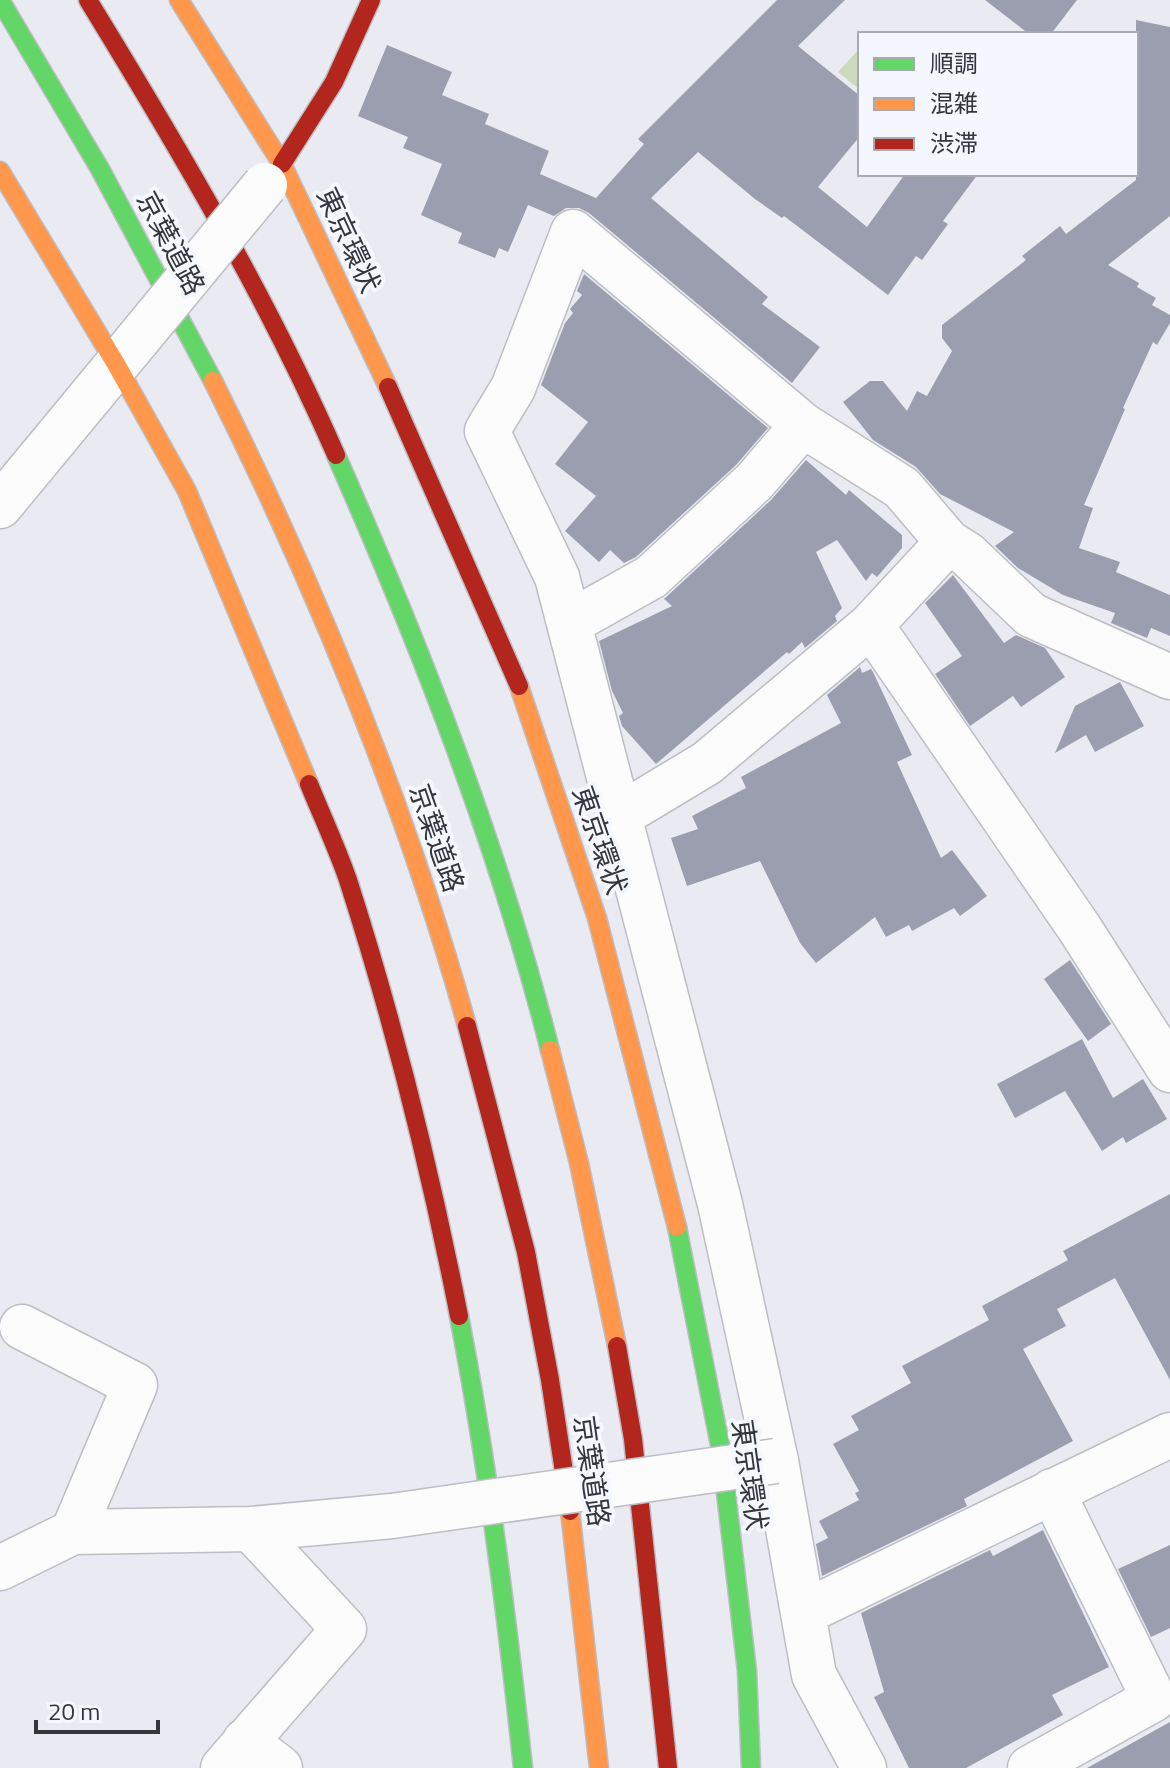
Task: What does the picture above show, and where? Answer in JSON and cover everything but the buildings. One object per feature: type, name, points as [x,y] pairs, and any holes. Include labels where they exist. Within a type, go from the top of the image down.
[{"type":"main road","name":"京葉道路","points":[[0,0],[147,253],[280,519],[359,701],[419,864],[471,1037],[526,1250],[560,1435],[583,1610],[599,1768]]},
{"type":"main road","name":"京葉道路","points":[[88,0],[213,212],[331,443],[429,674],[497,864],[542,1017],[589,1204],[630,1414],[668,1768]]},
{"type":"main road","name":"東京環状","points":[[179,0],[410,433],[520,689],[597,918],[673,1205],[721,1450],[747,1671],[751,1768]]},
{"type":"main road","points":[[274,175],[334,82],[371,0]]},
{"type":"main road","points":[[0,171],[127,352],[263,669],[347,878],[396,1042],[440,1220],[472,1382],[503,1583],[523,1768]]},
{"type":"street","points":[[0,506],[274,175]]},
{"type":"street","points":[[864,1768],[814,1675],[776,1461],[720,1204],[557,577],[487,431],[513,388],[573,232],[803,425],[902,488],[948,542],[967,554],[1031,615],[1170,677]]},
{"type":"street","points":[[569,623],[651,577],[754,482],[803,425]]},
{"type":"street","points":[[619,816],[707,763],[871,625],[948,542]]},
{"type":"street","points":[[871,625],[1080,929],[1170,1070]]},
{"type":"street","points":[[22,1327],[135,1385],[73,1532]]},
{"type":"street","points":[[803,1613],[1170,1435]]},
{"type":"street","points":[[0,1568],[73,1532],[251,1529],[392,1516],[776,1461]]},
{"type":"street","points":[[1030,1768],[1154,1699],[1052,1491]]},
{"type":"street","points":[[251,1529],[344,1629],[234,1754],[280,1768]]},
{"type":"green space","points":[[858,50],[858,88],[838,72]]},
{"type":"traffic: fast","points":[[0,0],[100,169],[213,381]]},
{"type":"traffic: fast","points":[[336,455],[427,674],[482,823],[507,898],[550,1050]]},
{"type":"traffic: fast","points":[[677,1227],[721,1450],[747,1671],[751,1768]]},
{"type":"traffic: fast","points":[[459,1316],[496,1541],[523,1768]]},
{"type":"traffic: slow","points":[[179,0],[282,164],[388,387]]},
{"type":"traffic: slow","points":[[0,171],[116,364],[187,491],[309,784]]},
{"type":"traffic: slow","points":[[213,381],[288,538],[356,698],[416,860],[467,1026]]},
{"type":"traffic: slow","points":[[519,686],[597,918],[677,1227]]},
{"type":"traffic: slow","points":[[550,1050],[579,1163],[617,1346]]},
{"type":"traffic: slow","points":[[570,1511],[599,1768]]},
{"type":"traffic: jam","points":[[88,0],[188,167],[251,280],[336,455]]},
{"type":"traffic: jam","points":[[282,164],[334,82],[371,0]]},
{"type":"traffic: jam","points":[[388,387],[519,686]]},
{"type":"traffic: jam","points":[[309,784],[348,880],[381,988],[423,1151],[459,1316]]},
{"type":"traffic: jam","points":[[467,1026],[526,1252],[570,1511]]},
{"type":"traffic: jam","points":[[617,1346],[633,1439],[668,1768]]}]
